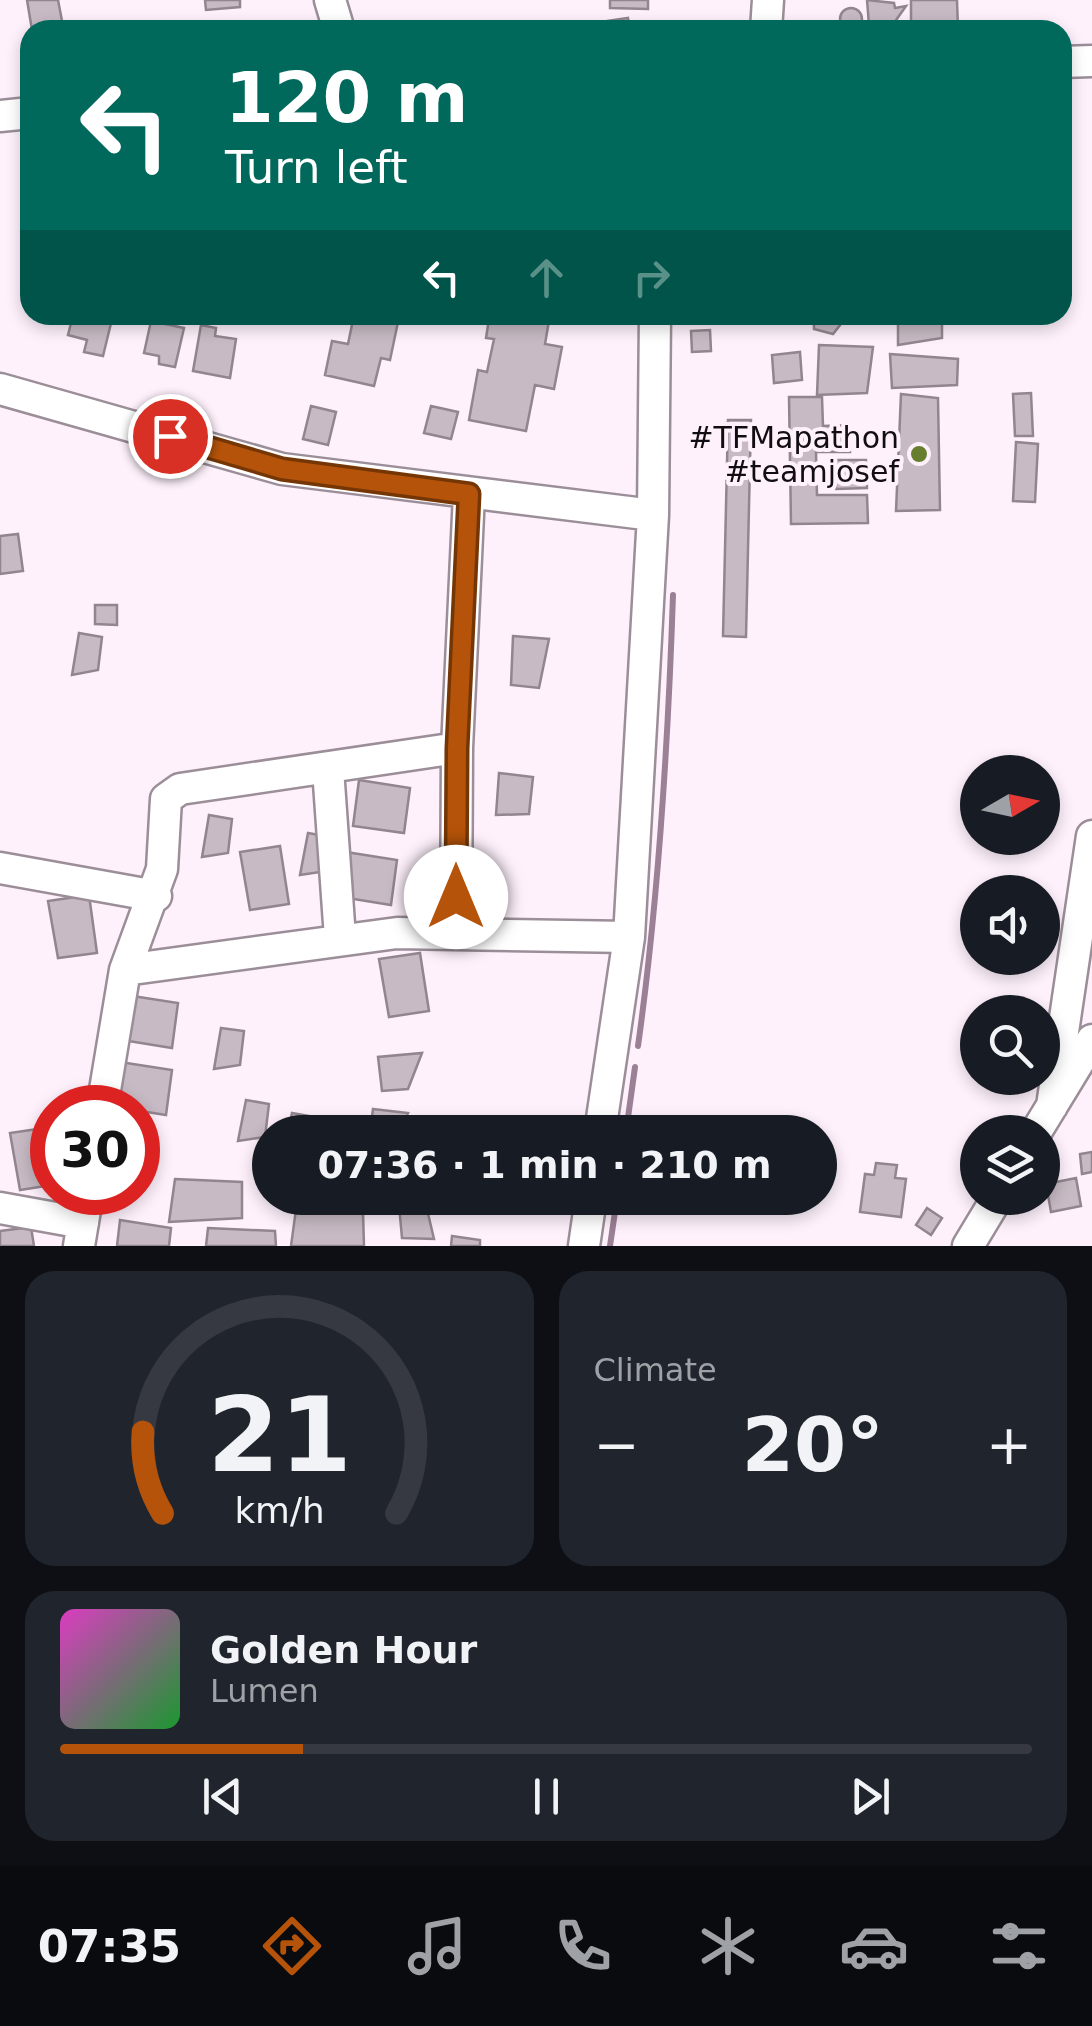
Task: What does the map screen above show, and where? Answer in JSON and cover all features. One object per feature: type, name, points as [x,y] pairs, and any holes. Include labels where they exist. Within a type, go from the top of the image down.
[{"type":"street","points":[[602,1115],[628,937],[653,515],[655,325]]},
{"type":"street","points":[[0,389],[282,469],[653,515]]},
{"type":"street","points":[[456,934],[457,748],[469,494]]},
{"type":"street","points":[[106,1085],[125,970],[156,896],[162,869],[162,816],[166,799],[180,789],[457,748]]},
{"type":"street","points":[[328,769],[340,938]]},
{"type":"street","points":[[1052,1106],[1083,921],[1092,836]]},
{"type":"street","points":[[0,868],[156,896]]},
{"type":"street","points":[[125,970],[340,938],[456,934],[628,937]]},
{"type":"street","points":[[1046,1115],[1092,1040]]},
{"type":"street","points":[[0,1208],[81,1235]]},
{"type":"street","points":[[584,1246],[589,1215]]},
{"type":"street","points":[[968,1246],[987,1215]]},
{"type":"building","points":[[27,0],[58,0],[62,20],[30,20]]},
{"type":"building","points":[[205,0],[240,0],[240,7],[206,10]]},
{"type":"building","points":[[610,0],[648,0],[648,9],[610,8]]},
{"type":"building","points":[[867,0],[894,3],[895,8],[906,6],[896,20],[869,20]]},
{"type":"building","points":[[911,0],[957,0],[958,20],[911,20]]},
{"type":"building","points":[[851,8],[862,20],[840,19],[843,11]]},
{"type":"building","points":[[70,325],[111,325],[103,356],[84,352],[87,340],[68,335]]},
{"type":"building","points":[[150,325],[184,328],[175,367],[159,364],[159,356],[144,353]]},
{"type":"building","points":[[201,325],[216,328],[215,336],[236,339],[230,378],[193,371]]},
{"type":"building","points":[[352,325],[397,325],[390,360],[381,358],[374,386],[325,375],[332,341],[348,344]]},
{"type":"building","points":[[488,325],[548,325],[545,344],[562,347],[554,389],[535,385],[526,431],[469,420],[478,370],[487,372],[494,339],[486,338]]},
{"type":"building","points":[[814,325],[840,325],[833,334],[814,329]]},
{"type":"building","name":"#TFMapathon #teamjosef","points":[[898,325],[942,325],[942,338],[898,345]]},
{"type":"building","points":[[710,330],[711,351],[692,352],[691,331]]},
{"type":"building","name":"#TFMapathon #teamjosef","points":[[819,345],[873,347],[867,393],[817,395]]},
{"type":"building","points":[[800,352],[802,380],[774,383],[772,355]]},
{"type":"building","name":"#TFMapathon #teamjosef","points":[[890,354],[958,359],[957,385],[892,388]]},
{"type":"building","points":[[1031,393],[1033,436],[1015,436],[1013,394]]},
{"type":"building","name":"#TFMapathon #teamjosef","points":[[901,394],[938,398],[940,510],[896,511]]},
{"type":"building","points":[[789,397],[822,397],[823,426],[849,425],[850,452],[816,452],[817,495],[867,495],[868,523],[791,524]]},
{"type":"building","points":[[311,406],[336,412],[328,445],[303,439]]},
{"type":"building","points":[[431,406],[458,412],[451,439],[424,433]]},
{"type":"building","points":[[728,420],[751,420],[746,637],[723,636]]},
{"type":"building","points":[[1016,442],[1038,444],[1035,502],[1013,501]]},
{"type":"building","points":[[835,460],[866,460],[867,488],[836,489]]},
{"type":"building","points":[[18,534],[23,571],[0,574],[0,536]]},
{"type":"building","points":[[95,605],[117,605],[117,625],[95,624]]},
{"type":"building","points":[[79,633],[102,637],[98,670],[72,675]]},
{"type":"building","points":[[513,636],[549,639],[539,688],[511,685]]},
{"type":"building","points":[[499,773],[533,777],[529,814],[496,815]]},
{"type":"building","points":[[359,780],[410,788],[404,833],[353,826]]},
{"type":"building","points":[[209,815],[232,819],[228,853],[202,857]]},
{"type":"building","points":[[308,833],[331,837],[327,871],[300,875]]},
{"type":"building","points":[[280,846],[289,904],[250,910],[240,852]]},
{"type":"building","points":[[346,852],[397,860],[391,905],[341,897]]},
{"type":"building","points":[[89,895],[97,953],[58,958],[48,901]]},
{"type":"building","points":[[420,953],[429,1011],[389,1017],[379,959]]},
{"type":"building","points":[[126,995],[178,1003],[172,1048],[122,1040]]},
{"type":"building","points":[[221,1028],[244,1031],[240,1065],[214,1069]]},
{"type":"building","points":[[422,1053],[408,1089],[382,1091],[378,1057]]},
{"type":"building","points":[[120,1062],[172,1070],[166,1115],[160,1114],[160,1085],[117,1085]]},
{"type":"building","points":[[246,1100],[269,1104],[268,1115],[252,1115],[252,1139],[238,1141]]},
{"type":"building","points":[[373,1109],[408,1113],[407,1115],[372,1115]]},
{"type":"building","points":[[30,1130],[30,1188],[20,1190],[10,1133]]},
{"type":"building","points":[[1092,1152],[1092,1172],[1082,1174],[1080,1154]]},
{"type":"building","points":[[876,1163],[897,1165],[895,1178],[906,1179],[901,1217],[860,1212],[865,1174],[874,1175]]},
{"type":"building","points":[[1076,1178],[1081,1206],[1060,1210],[1060,1181]]},
{"type":"building","points":[[175,1179],[242,1182],[242,1218],[169,1222]]},
{"type":"building","points":[[927,1208],[942,1218],[931,1235],[916,1225]]},
{"type":"building","points":[[295,1215],[363,1215],[364,1246],[291,1246]]},
{"type":"building","points":[[400,1215],[428,1215],[434,1239],[402,1238]]},
{"type":"building","points":[[120,1220],[171,1228],[169,1246],[117,1246]]},
{"type":"building","points":[[31,1227],[34,1246],[0,1246],[0,1231]]},
{"type":"building","points":[[208,1228],[275,1231],[276,1246],[206,1246]]},
{"type":"building","points":[[452,1236],[480,1240],[480,1246],[451,1246]]},
{"type":"waterway","points":[[638,1046],[661,821],[673,595]]},
{"type":"waterway","points":[[628,1115],[635,1067]]},
{"type":"waterway","points":[[610,1246],[615,1215]]},
{"type":"place","name":"#TFMapathon #teamjosef","points":[[919,454]]},
{"type":"route","points":[[170,436],[282,469],[469,494],[457,748],[456,897]]}]
